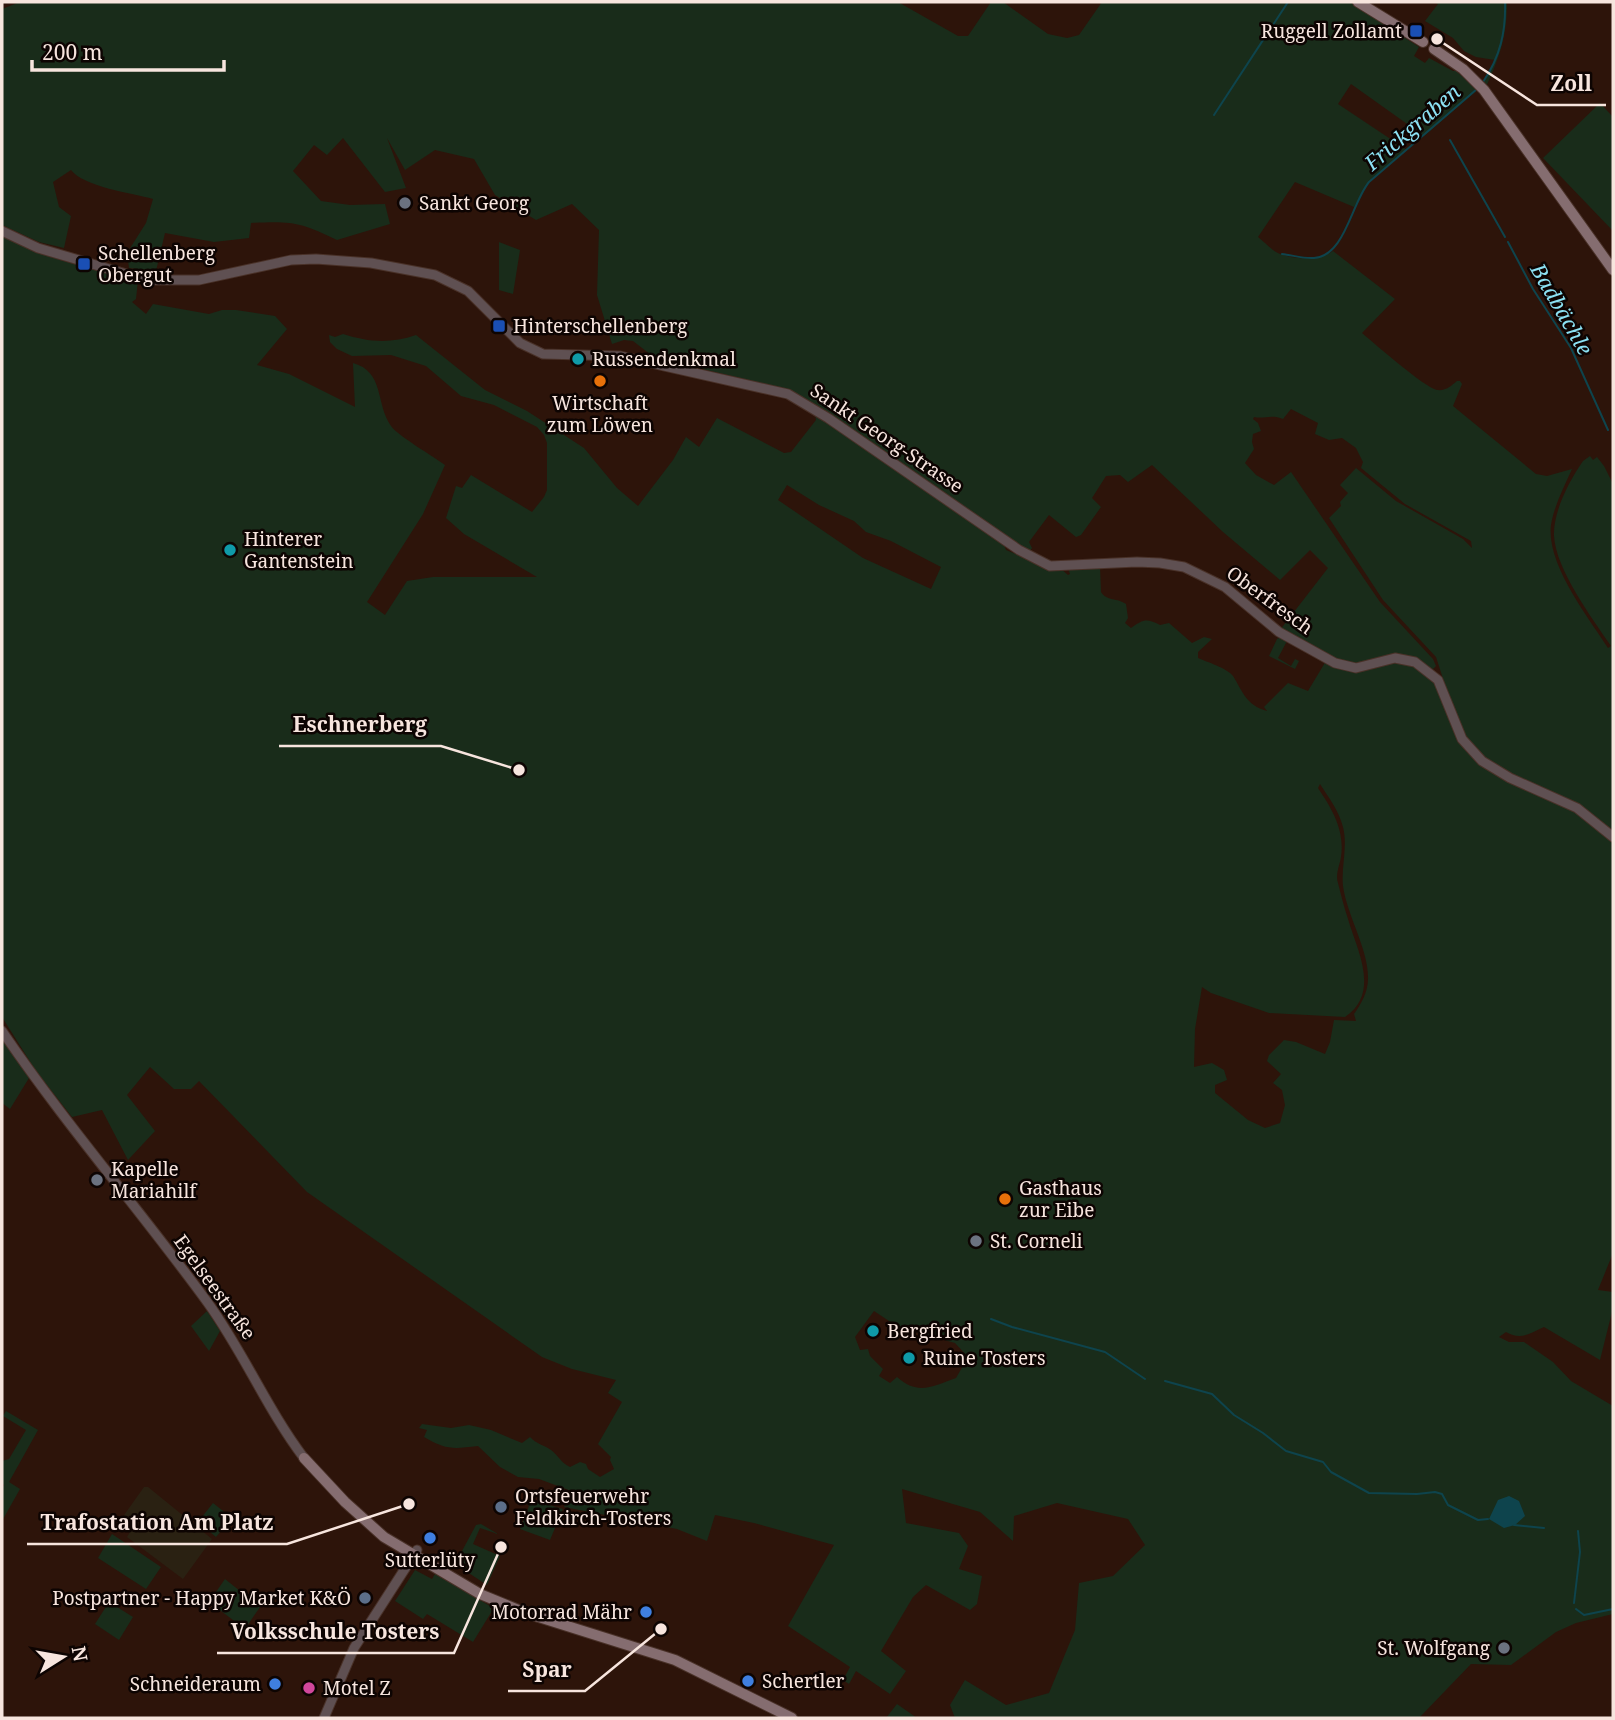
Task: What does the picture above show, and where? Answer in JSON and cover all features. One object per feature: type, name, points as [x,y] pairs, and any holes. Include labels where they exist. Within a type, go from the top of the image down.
[{"type":"main road","points":[[1358,2],[1423,42]]},
{"type":"main road","points":[[1434,49],[1459,65],[1480,86],[1613,270]]},
{"type":"main road","name":"Egelseestraße","points":[[304,1458],[345,1502],[367,1520],[372,1520],[416,1552],[484,1590],[485,1595],[526,1613],[675,1660],[792,1718]]},
{"type":"street","name":"Sankt Georg-Strasse","points":[[2,231],[38,248],[133,276],[177,281],[222,276],[291,260],[316,259],[371,263],[435,275],[468,291],[520,343],[543,354],[620,356],[788,394],[828,418],[1001,537]]},
{"type":"street","name":"Oberfresch","points":[[1001,537],[1028,556],[1050,566],[1149,562],[1184,567],[1225,587],[1279,632],[1335,663],[1356,668],[1390,658],[1415,662],[1435,676],[1444,690],[1462,739],[1482,761],[1510,778],[1571,804],[1613,837]]},
{"type":"street","name":"Egelseestraße","points":[[2,1031],[31,1074],[210,1305],[246,1361],[278,1421],[304,1458]]},
{"type":"street","points":[[324,1718],[354,1648],[416,1552]]},
{"type":"shaded area","points":[[144,1487],[148,1487],[212,1539],[183,1579],[127,1537],[134,1525],[122,1518]]},
{"type":"green space","points":[[20,2],[898,2],[958,36],[968,36],[991,2],[1003,2],[1048,34],[1067,38],[1079,35],[1102,2],[1350,2],[1419,47],[1414,56],[1425,63],[1429,58],[1456,71],[1477,89],[1424,136],[1351,84],[1338,104],[1407,150],[1369,182],[1354,207],[1295,182],[1258,237],[1276,252],[1289,257],[1313,258],[1333,251],[1395,299],[1362,333],[1399,365],[1437,390],[1443,390],[1460,381],[1462,384],[1453,406],[1536,474],[1547,476],[1572,469],[1554,511],[1551,540],[1570,590],[1608,648],[1611,646],[1585,608],[1561,564],[1556,549],[1554,527],[1563,497],[1583,461],[1590,456],[1593,460],[1597,457],[1613,484],[1613,1253],[1598,1290],[1613,1292],[1613,1308],[1600,1360],[1544,1327],[1525,1335],[1516,1336],[1506,1332],[1499,1337],[1509,1342],[1524,1342],[1553,1362],[1571,1381],[1613,1406],[1613,1614],[1576,1623],[1556,1632],[1511,1665],[1471,1664],[1419,1718],[955,1718],[950,1705],[965,1680],[1006,1705],[1049,1693],[1075,1630],[1079,1583],[1113,1576],[1145,1545],[1128,1519],[1057,1503],[1014,1516],[1013,1541],[980,1512],[902,1489],[906,1523],[959,1533],[968,1546],[959,1569],[982,1576],[977,1604],[970,1610],[926,1585],[913,1597],[881,1651],[906,1671],[890,1694],[856,1671],[849,1684],[843,1680],[850,1667],[788,1626],[834,1545],[715,1515],[707,1541],[677,1529],[564,1507],[570,1494],[574,1492],[539,1479],[518,1477],[500,1467],[478,1446],[456,1448],[438,1444],[424,1437],[427,1430],[419,1428],[422,1424],[451,1428],[469,1425],[491,1430],[522,1443],[530,1437],[551,1450],[570,1467],[580,1462],[586,1464],[588,1469],[600,1477],[614,1469],[611,1457],[598,1444],[622,1402],[608,1393],[616,1380],[572,1369],[542,1357],[307,1192],[199,1081],[191,1089],[174,1089],[150,1067],[127,1095],[155,1131],[128,1160],[102,1110],[72,1117],[36,1071],[2,1017],[2,231],[15,241],[48,256],[138,280],[136,299],[132,302],[146,314],[153,304],[209,314],[236,310],[275,316],[287,329],[257,365],[289,374],[355,407],[353,363],[370,373],[391,426],[445,465],[423,514],[367,602],[385,615],[407,581],[433,577],[537,577],[464,534],[446,518],[456,486],[462,488],[471,475],[532,512],[547,490],[547,443],[537,427],[494,405],[461,396],[426,366],[391,355],[352,356],[337,349],[330,342],[329,335],[335,337],[343,334],[379,341],[416,335],[485,390],[527,411],[584,448],[617,488],[638,506],[673,460],[686,437],[699,447],[717,418],[784,453],[791,452],[816,420],[815,414],[1001,538],[1006,550],[1051,569],[1061,569],[1068,575],[1068,568],[1100,566],[1101,592],[1106,597],[1126,604],[1128,618],[1125,623],[1131,628],[1145,621],[1160,625],[1169,623],[1192,643],[1204,637],[1212,639],[1198,652],[1198,658],[1230,673],[1246,697],[1254,705],[1267,711],[1264,707],[1288,683],[1308,691],[1326,661],[1351,670],[1372,667],[1375,669],[1392,661],[1419,667],[1440,689],[1457,733],[1481,763],[1505,778],[1570,807],[1608,837],[1610,834],[1578,806],[1492,766],[1472,748],[1458,725],[1436,657],[1383,600],[1329,518],[1341,506],[1340,502],[1348,493],[1340,485],[1356,468],[1396,501],[1463,539],[1472,548],[1471,541],[1405,504],[1361,468],[1363,462],[1356,448],[1342,438],[1329,440],[1315,434],[1318,423],[1291,409],[1283,419],[1254,417],[1261,431],[1253,434],[1254,449],[1245,463],[1256,475],[1274,485],[1291,472],[1380,602],[1433,659],[1436,666],[1433,669],[1401,655],[1363,665],[1345,664],[1280,630],[1328,568],[1310,550],[1280,580],[1223,532],[1152,465],[1128,482],[1120,475],[1106,476],[1092,498],[1101,507],[1081,535],[1076,537],[1049,515],[1029,542],[1032,548],[1028,554],[884,456],[805,398],[745,379],[655,358],[633,341],[624,340],[612,344],[597,295],[599,230],[572,204],[536,220],[495,195],[474,159],[435,150],[405,170],[387,138],[406,188],[385,192],[343,138],[327,155],[314,145],[293,171],[321,201],[350,205],[385,204],[390,224],[337,240],[304,226],[277,222],[251,223],[249,238],[214,242],[165,233],[156,271],[129,268],[127,253],[146,223],[153,199],[97,185],[77,176],[71,170],[53,182],[59,207],[71,216],[64,248],[39,242],[2,225],[2,9]],"holes":[[[787,485],[819,505],[854,521],[866,532],[891,541],[941,567],[931,589],[863,558],[778,500]],[[1320,784],[1343,827],[1343,886],[1365,956],[1368,984],[1364,998],[1354,1014],[1356,1021],[1334,1020],[1325,1054],[1284,1040],[1269,1055],[1267,1061],[1281,1074],[1273,1083],[1282,1090],[1285,1105],[1280,1123],[1265,1128],[1248,1120],[1215,1093],[1215,1085],[1227,1080],[1224,1070],[1212,1063],[1194,1067],[1195,1029],[1202,987],[1211,993],[1269,1013],[1345,1017],[1356,1007],[1362,996],[1364,984],[1360,957],[1337,880],[1341,838],[1332,812],[1318,788]],[[874,1311],[898,1327],[955,1343],[968,1357],[956,1378],[940,1384],[919,1388],[897,1377],[890,1383],[879,1376],[883,1369],[870,1356],[868,1349],[860,1350],[855,1337]]]},
{"type":"green space","points":[[1434,2],[1507,2],[1502,46],[1486,87],[1483,83],[1495,60],[1476,57],[1464,51],[1453,38],[1425,21],[1438,4]]},
{"type":"green space","points":[[1600,103],[1613,117],[1613,231],[1543,158]]},
{"type":"green space","points":[[499,242],[520,250],[513,294],[499,290]]},
{"type":"green space","points":[[1280,637],[1287,641],[1278,658],[1291,666],[1295,659],[1299,661],[1295,669],[1269,656]]},
{"type":"green space","points":[[2,1039],[29,1078],[10,1109],[2,1103]]},
{"type":"green space","points":[[207,1311],[220,1331],[209,1351],[191,1326]]},
{"type":"green space","points":[[6,1411],[38,1430],[9,1482],[20,1489],[2,1521],[2,1461],[9,1459],[26,1430],[3,1416]]},
{"type":"green space","points":[[529,1499],[563,1509],[550,1540],[520,1529]]},
{"type":"green space","points":[[213,1503],[232,1518],[216,1537],[198,1522]]},
{"type":"green space","points":[[481,1524],[498,1534],[480,1528],[473,1544],[500,1556],[487,1585],[455,1564],[476,1525]]},
{"type":"green space","points":[[112,1534],[161,1567],[146,1589],[98,1558]]},
{"type":"green space","points":[[415,1570],[432,1579],[435,1574],[490,1606],[492,1611],[473,1642],[427,1614],[423,1619],[395,1601]]},
{"type":"green space","points":[[225,1579],[260,1607],[245,1629],[209,1602]]},
{"type":"green space","points":[[109,1602],[133,1617],[119,1640],[95,1624]]},
{"type":"green space","points":[[897,1704],[917,1718],[886,1718]]},
{"type":"water","points":[[1509,1496],[1519,1501],[1525,1516],[1515,1525],[1504,1528],[1489,1519],[1498,1500]]},
{"type":"waterway","points":[[1214,115],[1288,2]]},
{"type":"waterway","name":"Frickgraben","points":[[1483,82],[1501,44],[1505,2]]},
{"type":"waterway","name":"Frickgraben","points":[[1282,254],[1314,258],[1325,255],[1340,239],[1369,182],[1477,89]]},
{"type":"waterway","name":"Badbächle","points":[[1450,140],[1505,237]]},
{"type":"waterway","name":"Badbächle","points":[[1508,242],[1533,289],[1571,348],[1608,430]]},
{"type":"waterway","points":[[991,1319],[1105,1352],[1145,1379]]},
{"type":"waterway","points":[[1165,1381],[1212,1394],[1234,1415],[1286,1451],[1323,1462],[1331,1472],[1369,1493],[1435,1492],[1442,1494],[1448,1505],[1478,1520],[1488,1519]]},
{"type":"waterway","points":[[1514,1525],[1544,1528]]},
{"type":"waterway","points":[[1574,1603],[1580,1552],[1578,1531]]},
{"type":"waterway","points":[[1576,1609],[1584,1615],[1613,1609]]},
{"type":"place","name":"Ruggell Zollamt","points":[[1416,31]]},
{"type":"place","name":"Zoll","points":[[1437,39]]},
{"type":"place","name":"Sankt Georg","points":[[405,203]]},
{"type":"place","name":"Schellenberg Obergut","points":[[84,264]]},
{"type":"place","name":"Hinterschellenberg","points":[[499,326]]},
{"type":"place","name":"Russendenkmal","points":[[578,359]]},
{"type":"place","name":"Wirtschaft zum Löwen","points":[[600,381]]},
{"type":"place","name":"Hinterer Gantenstein","points":[[230,550]]},
{"type":"place","name":"Eschnerberg","points":[[519,770]]},
{"type":"place","name":"Kapelle Mariahilf","points":[[97,1180]]},
{"type":"place","name":"Gasthaus zur Eibe","points":[[1005,1199]]},
{"type":"place","name":"St. Corneli","points":[[976,1241]]},
{"type":"place","name":"Bergfried","points":[[873,1331]]},
{"type":"place","name":"Ruine Tosters","points":[[909,1358]]},
{"type":"place","name":"Trafostation Am Platz","points":[[409,1504]]},
{"type":"place","name":"Ortsfeuerwehr Feldkirch-Tosters","points":[[501,1507]]},
{"type":"place","name":"Sutterlüty","points":[[430,1538]]},
{"type":"place","name":"Volksschule Tosters","points":[[501,1547]]},
{"type":"place","name":"Postpartner - Happy Market K&Ö","points":[[365,1598]]},
{"type":"place","name":"Motorrad Mähr","points":[[646,1612]]},
{"type":"place","name":"Spar","points":[[661,1629]]},
{"type":"place","name":"St. Wolfgang","points":[[1504,1648]]},
{"type":"place","name":"Schertler","points":[[748,1681]]},
{"type":"place","name":"Schneideraum","points":[[275,1684]]},
{"type":"place","name":"Motel Z","points":[[309,1688]]}]
